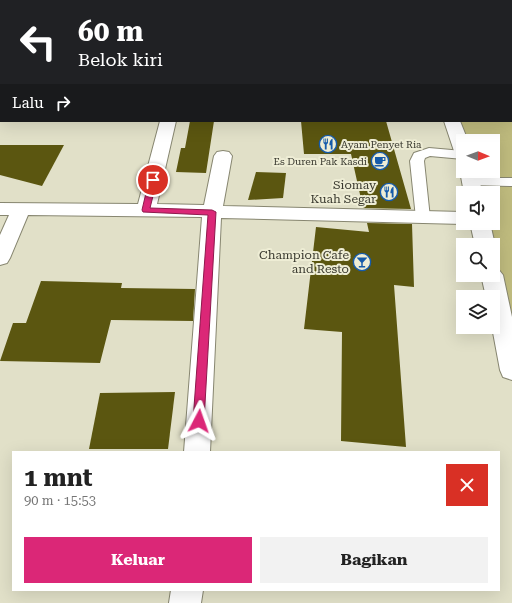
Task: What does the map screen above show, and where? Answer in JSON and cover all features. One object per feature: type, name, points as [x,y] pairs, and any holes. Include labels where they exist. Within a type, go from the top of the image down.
[{"type":"street","points":[[146,210],[168,122]]},
{"type":"street","points":[[452,122],[457,134]]},
{"type":"street","points":[[197,451],[212,212],[223,156]]},
{"type":"street","points":[[0,209],[146,210],[456,218]]},
{"type":"street","points":[[0,258],[21,210]]},
{"type":"street","points":[[493,282],[512,370]]},
{"type":"street","points":[[185,603],[187,591]]},
{"type":"lane","points":[[423,218],[416,161],[424,152],[456,154]]},
{"type":"lane","points":[[471,182],[512,182]]},
{"type":"shaded area","points":[[456,122],[512,122],[512,337],[500,279],[500,238],[491,238],[488,230],[500,230],[500,186],[477,186],[475,178],[500,178],[500,134],[461,134]]},
{"type":"building","points":[[190,122],[214,122],[206,173],[176,172],[181,148],[185,148]]},
{"type":"building","points":[[301,122],[386,122],[411,209],[363,208],[351,154],[304,154]]},
{"type":"building","points":[[0,145],[64,145],[42,186],[0,175]]},
{"type":"building","points":[[256,172],[286,173],[283,198],[248,200]]},
{"type":"building","points":[[367,223],[412,224],[414,287],[394,285],[406,447],[341,441],[342,332],[304,329],[316,227],[369,232]]},
{"type":"building","points":[[41,281],[122,283],[121,288],[195,289],[193,321],[111,320],[100,363],[0,361],[13,323],[26,323]]},
{"type":"building","points":[[175,392],[168,449],[89,449],[100,393]]},
{"type":"place","name":"Ayam Penyet Ria","points":[[328,144]]},
{"type":"place","name":"Es Duren Pak Kasdi","points":[[380,161]]},
{"type":"place","name":"Siomay Kuah Segar","points":[[389,192]]},
{"type":"place","name":"Champion Cafe and Resto","points":[[362,262]]},
{"type":"route","points":[[153,180],[146,210],[212,212],[212,237],[199,421]]}]
